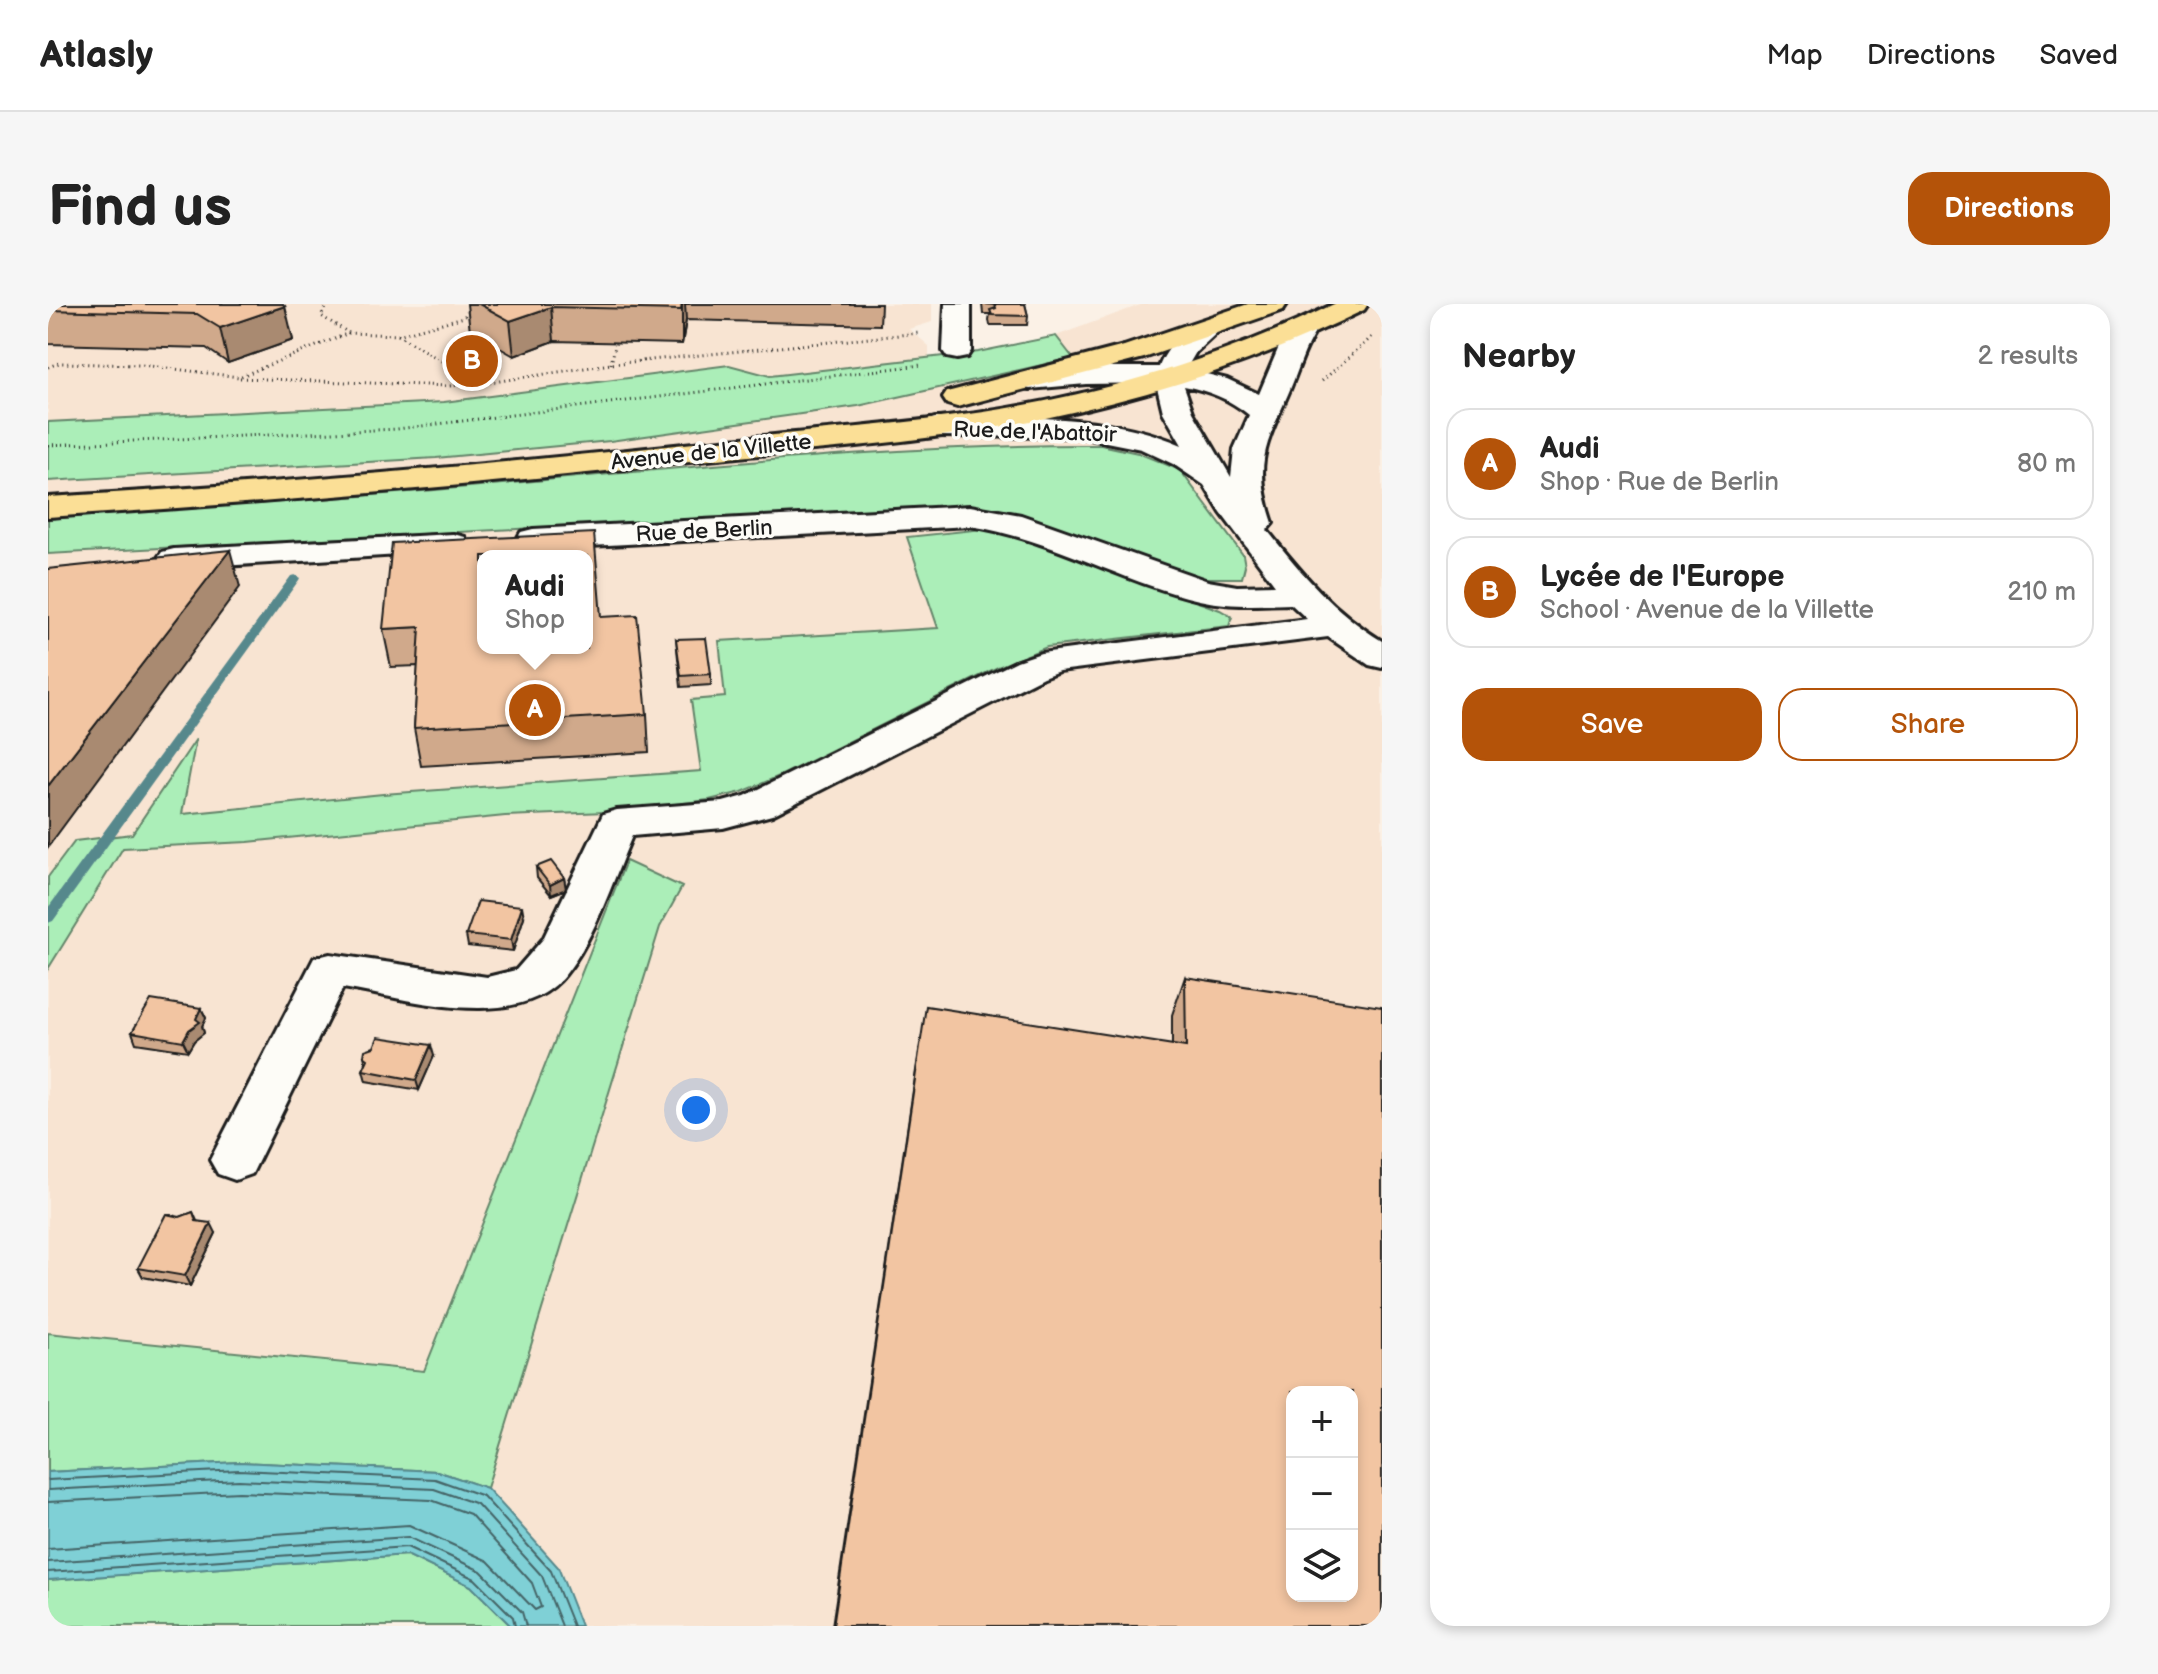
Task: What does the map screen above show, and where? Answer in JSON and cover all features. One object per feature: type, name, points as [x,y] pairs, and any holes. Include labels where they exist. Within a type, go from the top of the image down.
[{"type":"main road","name":"Avenue de la Villette","points":[[48,491],[462,466],[613,453],[810,426],[1030,381],[1209,328],[1274,304]]},
{"type":"main road","name":"Avenue de la Villette","points":[[48,507],[222,496],[602,463],[935,427],[1051,409],[1171,377],[1303,331],[1355,304]]},
{"type":"street","points":[[1171,377],[1176,357],[1209,328]]},
{"type":"street","name":"Rue de l'Abattoir","points":[[1268,551],[1248,498],[1244,476],[1250,444],[1263,412],[1279,382],[1291,347],[1303,331]]},
{"type":"street","name":"Rue de l'Abattoir","points":[[1030,381],[1101,373],[1171,377],[1238,392],[1252,399],[1263,412]]},
{"type":"street","name":"Rue de l'Abattoir","points":[[1171,377],[1172,395],[1178,412],[1219,483],[1300,594],[1334,626],[1382,657]]},
{"type":"street","name":"Rue de l'Abattoir","points":[[935,427],[1084,429],[1127,435],[1186,457],[1219,483]]},
{"type":"street","name":"Rue de Berlin","points":[[144,562],[970,516],[1010,522],[1201,590],[1237,596],[1300,594]]},
{"type":"street","points":[[235,1160],[330,970],[487,994],[530,983],[549,965],[562,946],[617,824],[723,815],[758,806],[1030,669],[1054,661],[1334,626]]},
{"type":"path","points":[[327,304],[321,316],[349,333]]},
{"type":"path","points":[[239,377],[349,333],[398,335],[464,317],[471,304]]},
{"type":"path","points":[[48,367],[59,363],[142,365],[239,377],[449,386],[611,364],[957,328]]},
{"type":"path","points":[[398,335],[480,384]]},
{"type":"path","points":[[611,364],[616,342]]},
{"type":"path","points":[[48,445],[407,428],[735,385],[928,364]]},
{"type":"shaded area","points":[[48,304],[932,304],[932,322],[909,329],[929,346],[929,357],[978,352],[1056,336],[1143,304],[1382,304],[1382,1626],[511,1626],[471,1586],[407,1555],[48,1580]]},
{"type":"green space","points":[[1056,336],[1073,358],[858,406],[610,441],[436,458],[48,481],[48,422],[444,402],[729,365],[770,376],[978,352]]},
{"type":"green space","points":[[1101,445],[1138,453],[1180,470],[1243,555],[1245,566],[1242,578],[1197,578],[1006,510],[871,510],[48,554],[48,519],[812,457],[956,448]]},
{"type":"green space","points":[[993,528],[1220,610],[1232,617],[1229,626],[1047,647],[998,667],[784,774],[742,792],[709,800],[606,812],[505,816],[248,842],[123,848],[48,969],[48,877],[75,841],[132,834],[196,739],[182,814],[383,794],[701,771],[691,700],[725,697],[719,641],[938,628],[907,537]]},
{"type":"green space","points":[[626,861],[682,887],[660,927],[487,1488],[437,1471],[239,1462],[48,1472],[48,1333],[424,1371]]},
{"type":"green space","points":[[407,1555],[471,1586],[511,1626],[48,1626],[48,1580]]},
{"type":"water","points":[[239,1462],[437,1471],[487,1488],[558,1567],[581,1626],[511,1626],[471,1586],[407,1555],[48,1580],[48,1472]]},
{"type":"building","points":[[48,304],[285,306],[220,328],[197,314],[48,310]]},
{"type":"building","points":[[479,304],[682,304],[681,310],[551,307],[510,321]]},
{"type":"building","points":[[985,304],[1025,304],[1028,316],[992,315],[990,310],[996,308],[995,305]]},
{"type":"building","points":[[594,533],[601,617],[637,615],[647,714],[414,728],[420,627],[383,629],[392,543]]},
{"type":"building","points":[[230,550],[48,786],[48,569]]},
{"type":"building","points":[[706,638],[711,674],[681,676],[676,639]]},
{"type":"building","points":[[551,861],[564,878],[550,885],[536,867]]},
{"type":"building","points":[[478,901],[522,906],[511,940],[466,935]]},
{"type":"building","points":[[1185,977],[1382,1007],[1382,1626],[833,1626],[926,1006],[1186,1047]]},
{"type":"building","points":[[151,1000],[201,1008],[196,1019],[200,1022],[189,1030],[183,1041],[132,1032]]},
{"type":"building","points":[[378,1037],[431,1045],[416,1080],[363,1070],[368,1059],[364,1056],[365,1050],[374,1047]]},
{"type":"building","points":[[193,1212],[196,1221],[211,1223],[185,1276],[138,1268],[166,1214],[180,1217]]},
{"type":"waterway","points":[[48,918],[295,578]]},
{"type":"place","name":"Lycée de l'Europe","points":[[472,361]]},
{"type":"place","name":"Audi","points":[[535,710]]}]
